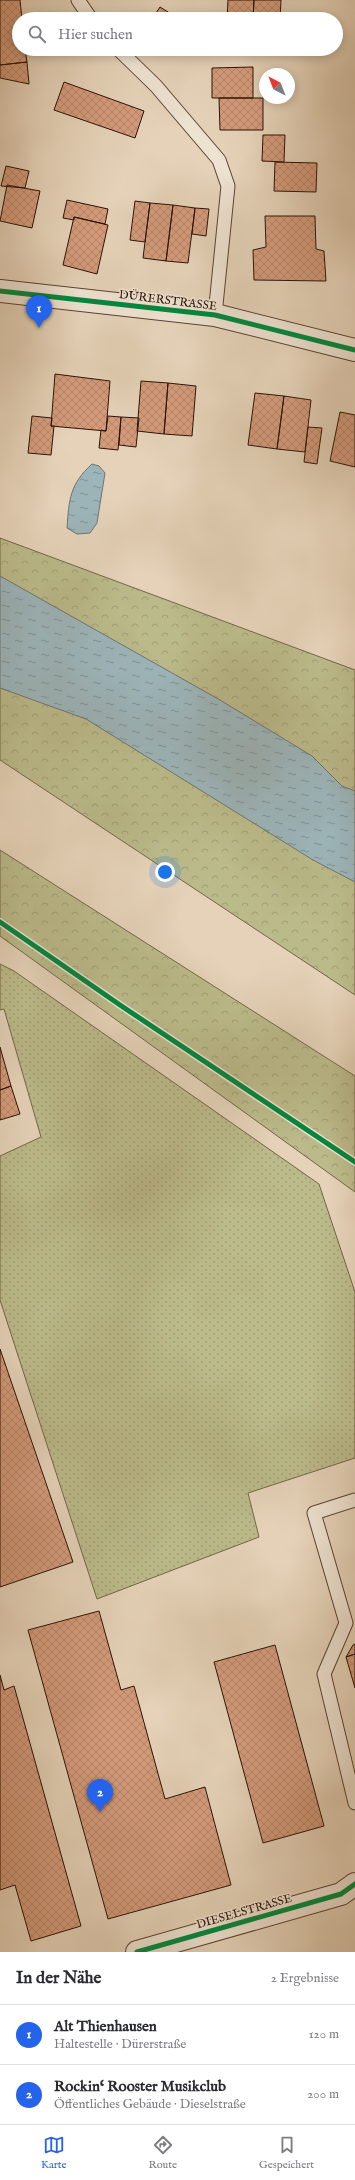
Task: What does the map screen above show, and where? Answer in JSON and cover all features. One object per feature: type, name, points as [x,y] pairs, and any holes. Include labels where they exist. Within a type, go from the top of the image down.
[{"type":"street","name":"DÜRERSTRASSE","points":[[0,291],[215,315],[355,350]]},
{"type":"street","name":"DIESELSTRASSE","points":[[137,1952],[341,1894],[355,1884]]},
{"type":"lane","points":[[78,0],[86,12]]},
{"type":"lane","points":[[125,56],[156,86],[219,160],[228,186],[215,315]]},
{"type":"lane","points":[[355,1500],[314,1513],[346,1623],[324,1674],[355,1803]]},
{"type":"green space","points":[[0,538],[355,670],[355,995],[0,760]]},
{"type":"green space","points":[[0,850],[355,1076],[355,1192],[0,936]]},
{"type":"green space","points":[[0,964],[14,971],[319,1184],[355,1292],[355,1458],[248,1493],[259,1537],[97,1599],[0,1300],[0,1156],[41,1137],[4,1009],[0,1010]]},
{"type":"water","points":[[92,464],[99,466],[105,473],[97,523],[90,533],[77,534],[67,528],[70,500],[79,478]]},
{"type":"water","points":[[0,576],[220,700],[312,756],[342,786],[355,791],[355,882],[313,860],[86,719],[0,688]]},
{"type":"building","points":[[0,0],[20,0],[21,12],[12,12],[12,56],[26,56],[27,62],[0,65]]},
{"type":"building","points":[[228,0],[254,0],[253,12],[227,12]]},
{"type":"building","points":[[254,0],[281,0],[280,12],[253,12]]},
{"type":"building","points":[[160,7],[168,12],[157,12]]},
{"type":"building","points":[[27,62],[29,84],[0,78],[0,65]]},
{"type":"building","points":[[253,67],[253,98],[212,98],[212,68]]},
{"type":"building","points":[[64,82],[144,111],[135,138],[54,110]]},
{"type":"building","points":[[219,98],[259,98],[259,104],[263,104],[263,130],[220,130]]},
{"type":"building","points":[[263,135],[285,135],[284,162],[262,161]]},
{"type":"building","points":[[275,162],[317,163],[316,192],[274,191]]},
{"type":"building","points":[[6,166],[29,171],[25,188],[1,186]]},
{"type":"building","points":[[7,185],[40,191],[32,228],[0,221]]},
{"type":"building","points":[[67,200],[108,209],[105,224],[74,217],[74,220],[63,218]]},
{"type":"building","points":[[135,201],[150,203],[145,242],[130,240]]},
{"type":"building","points":[[150,203],[173,205],[166,261],[143,258]]},
{"type":"building","points":[[173,205],[195,208],[188,263],[166,261]]},
{"type":"building","points":[[195,208],[209,209],[206,236],[192,234]]},
{"type":"building","points":[[265,216],[315,216],[316,249],[324,251],[326,281],[254,280],[253,250],[266,247]]},
{"type":"building","points":[[74,217],[108,225],[97,274],[63,265]]},
{"type":"building","points":[[55,374],[110,381],[106,431],[51,426]]},
{"type":"building","points":[[141,381],[168,383],[164,434],[137,431]]},
{"type":"building","points":[[168,383],[196,386],[192,436],[164,434]]},
{"type":"building","points":[[255,393],[284,396],[277,449],[248,445]]},
{"type":"building","points":[[284,396],[311,400],[305,452],[277,449]]},
{"type":"building","points":[[340,412],[355,415],[355,467],[330,461]]},
{"type":"building","points":[[32,416],[52,418],[51,426],[54,426],[51,455],[28,453]]},
{"type":"building","points":[[108,416],[121,417],[118,450],[99,448],[101,430],[106,431]]},
{"type":"building","points":[[121,417],[139,418],[136,447],[119,445]]},
{"type":"building","points":[[308,427],[322,428],[317,464],[304,462]]},
{"type":"building","points":[[0,1047],[11,1086],[0,1090]]},
{"type":"building","points":[[11,1086],[20,1114],[0,1120],[0,1090]]},
{"type":"building","points":[[0,1349],[73,1562],[0,1587]]},
{"type":"building","points":[[99,1611],[121,1690],[134,1686],[165,1799],[205,1787],[231,1885],[108,1919],[28,1630]]},
{"type":"building","points":[[355,1644],[355,1654],[346,1657],[353,1645]]},
{"type":"building","points":[[275,1645],[324,1826],[263,1843],[214,1662]]},
{"type":"building","points":[[355,1654],[355,1688],[346,1657]]},
{"type":"building","points":[[0,1675],[4,1690],[14,1686],[81,1926],[31,1941],[15,1885],[0,1890]]},
{"type":"cycle path","points":[[0,291],[215,315],[355,350]]},
{"type":"cycle path","points":[[0,922],[120,1005],[355,1162]]},
{"type":"cycle path","points":[[137,1952],[341,1894],[355,1884]]},
{"type":"place","name":"Alt Thienhausen","points":[[39,328]]},
{"type":"place","name":"Rockin‘ Rooster Musikclub","points":[[100,1812]]}]
